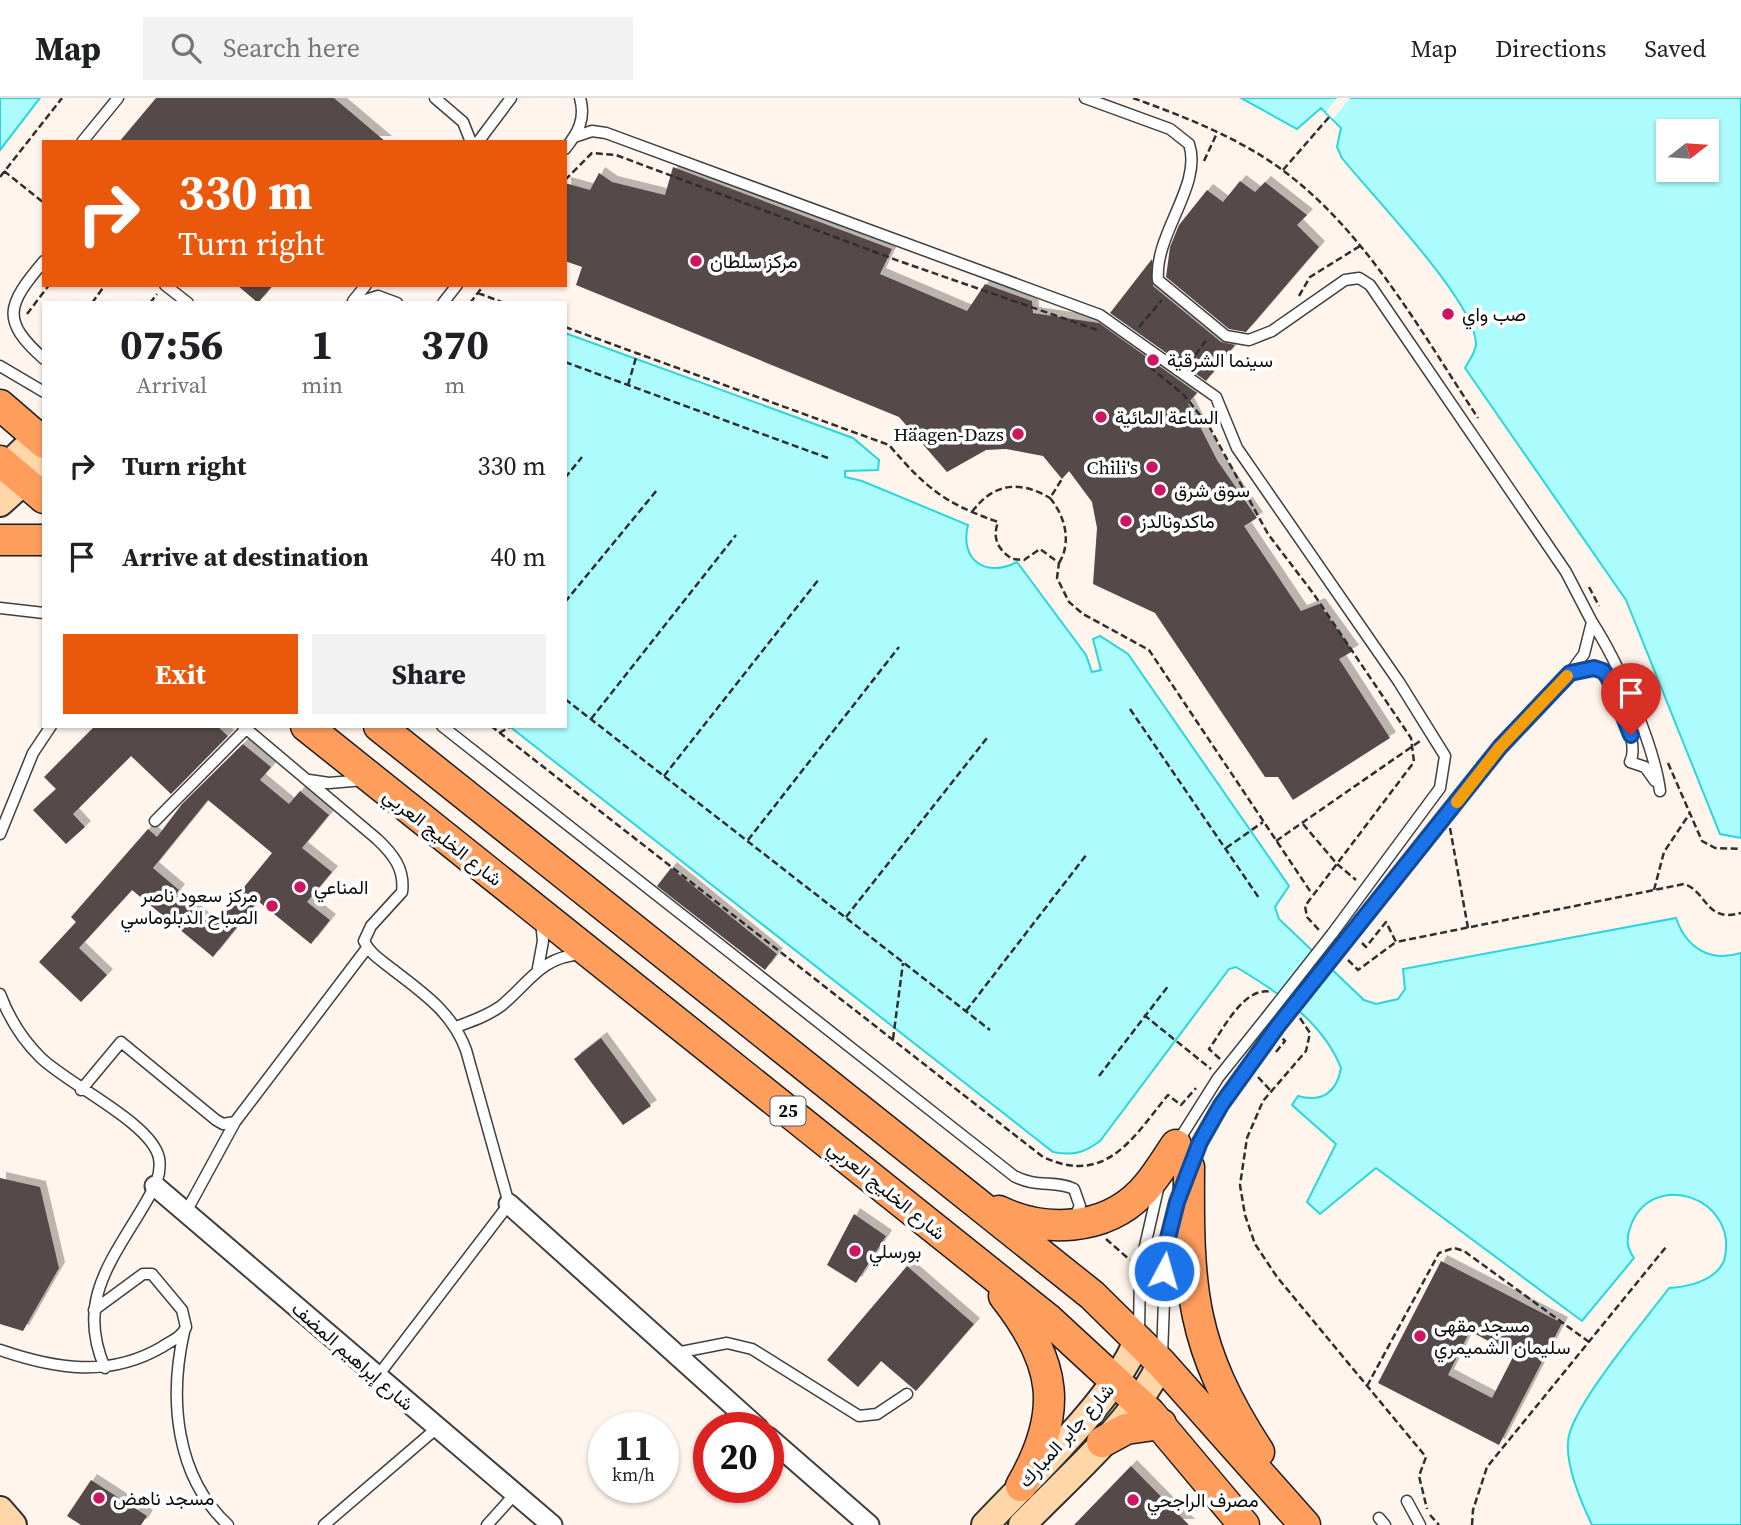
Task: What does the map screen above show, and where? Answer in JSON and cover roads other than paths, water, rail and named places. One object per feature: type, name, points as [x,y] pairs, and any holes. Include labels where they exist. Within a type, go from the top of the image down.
[{"type":"main road","points":[[0,405],[25,465],[0,503]]},
{"type":"main road","points":[[0,541],[42,540]]},
{"type":"main road","name":"شارع الخليج العربي","points":[[308,728],[370,780],[972,1258],[1117,1379],[1161,1424],[1244,1525]]},
{"type":"main road","name":"25","points":[[382,728],[1092,1295],[1161,1363],[1306,1525]]},
{"type":"main road","points":[[955,1184],[1015,1219],[1051,1226],[1068,1224],[1102,1218],[1128,1204],[1183,1156]]},
{"type":"main road","points":[[1183,1156],[1190,1275],[1204,1348],[1228,1402],[1306,1525]]},
{"type":"main road","points":[[972,1258],[1023,1323],[1035,1343],[1047,1380],[1051,1409],[1045,1439],[1021,1486]]},
{"type":"main road","name":"شارع جابر المبارك","points":[[985,1525],[1117,1379],[1138,1339]]},
{"type":"main road","name":"شارع جابر المبارك","points":[[1022,1525],[1102,1442],[1138,1400],[1161,1363]]},
{"type":"main road","points":[[1102,1442],[1126,1429],[1161,1424]]},
{"type":"main road","points":[[0,1510],[13,1525]]},
{"type":"street","name":"شارع إبراهيم المضف","points":[[155,1185],[552,1525]]},
{"type":"street","points":[[509,1204],[740,1412]]},
{"type":"street","points":[[784,1451],[869,1525]]},
{"type":"lane","points":[[84,140],[118,98]]},
{"type":"lane","points":[[435,98],[463,122],[470,140]]},
{"type":"lane","points":[[480,140],[511,98]]},
{"type":"lane","points":[[567,146],[582,120],[580,98]]},
{"type":"lane","points":[[1085,98],[1178,133],[1189,145],[1192,168],[1157,266],[1158,280],[1226,336],[1249,340],[1266,335],[1338,283],[1359,278],[1370,285],[1566,572],[1619,668],[1654,766],[1660,791],[1648,770],[1630,762],[1633,740],[1608,677],[1603,671],[1594,668],[1570,673]]},
{"type":"lane","points":[[574,137],[592,131],[606,133],[1100,316],[1216,397],[1237,448],[1432,732],[1445,756],[1440,788],[1332,934],[1212,1087],[1183,1156],[1166,1246],[1161,1363]]},
{"type":"lane","points":[[42,264],[9,305],[8,315],[12,333],[42,357]]},
{"type":"lane","points":[[168,287],[185,301]]},
{"type":"lane","points":[[445,301],[455,287]]},
{"type":"lane","points":[[361,301],[378,296],[392,301]]},
{"type":"lane","points":[[0,366],[42,391]]},
{"type":"lane","points":[[0,608],[42,613]]},
{"type":"lane","points":[[1138,1339],[1143,1244],[1161,1180],[1183,1156],[1277,1027],[1500,747],[1570,673],[1584,654],[1592,622]]},
{"type":"lane","points":[[0,834],[33,753],[50,728]]},
{"type":"lane","points":[[155,821],[244,728],[377,839],[399,867],[402,892],[366,933],[364,941],[368,948],[436,1003],[456,1027],[466,1050],[509,1204],[377,1377]]},
{"type":"lane","points":[[445,728],[1014,1176],[1031,1184],[1065,1185],[1074,1189],[1080,1206],[1068,1224]]},
{"type":"lane","points":[[305,778],[330,783],[370,780]]},
{"type":"lane","points":[[538,911],[543,941],[538,968]]},
{"type":"lane","points":[[186,1212],[235,1122],[368,948]]},
{"type":"lane","points":[[456,1027],[498,1008],[538,968],[569,956],[593,955]]},
{"type":"lane","points":[[0,994],[26,1042],[54,1070],[141,1129],[152,1141],[160,1167],[155,1185],[101,1279],[94,1310],[94,1333],[106,1368]]},
{"type":"lane","points":[[81,1090],[121,1042],[216,1120],[223,1124],[235,1122]]},
{"type":"lane","points":[[94,1310],[143,1274],[152,1274],[185,1315],[175,1387],[181,1438],[194,1476],[228,1525]]},
{"type":"lane","points":[[0,1350],[52,1366],[106,1368],[148,1355],[184,1332]]},
{"type":"lane","points":[[675,1353],[727,1343],[752,1349],[859,1416],[877,1414],[907,1394]]},
{"type":"lane","points":[[324,1525],[437,1428]]},
{"type":"lane","points":[[487,1525],[515,1494]]},
{"type":"lane","points":[[1407,1501],[1420,1525]]},
{"type":"water","points":[[0,98],[40,98],[0,150]]},
{"type":"water","points":[[1241,98],[1741,98],[1741,838],[1720,834],[1626,600],[1465,368],[1476,344],[1471,325],[1459,302],[1420,249],[1342,158],[1337,147],[1341,128],[1321,108],[1297,129]]},
{"type":"water","points":[[567,334],[853,438],[879,460],[878,470],[845,471],[845,477],[862,481],[968,525],[968,548],[972,557],[986,567],[995,568],[1017,562],[1086,655],[1092,672],[1101,670],[1093,639],[1100,636],[1128,654],[1289,886],[1275,907],[1279,919],[1364,1000],[1376,1004],[1398,999],[1405,989],[1403,969],[1676,918],[1686,937],[1700,950],[1719,956],[1741,953],[1741,1525],[1592,1525],[1569,1463],[1568,1442],[1581,1408],[1669,1288],[1708,1278],[1724,1261],[1726,1239],[1719,1220],[1707,1206],[1691,1198],[1673,1195],[1656,1198],[1640,1209],[1628,1236],[1634,1258],[1582,1321],[1376,1168],[1320,1214],[1307,1202],[1336,1144],[1292,1105],[1298,1096],[1314,1098],[1327,1094],[1336,1083],[1341,1068],[1333,1051],[1311,1022],[1268,987],[1236,967],[1229,969],[1100,1141],[1078,1152],[1053,1152],[512,728],[567,728]]},
{"type":"place","name":"مركز سلطان","points":[[696,261]]},
{"type":"place","name":"صب واي","points":[[1448,314]]},
{"type":"place","name":"سينما الشرقية","points":[[1153,360]]},
{"type":"place","name":"الساعة المائية","points":[[1101,417]]},
{"type":"place","name":"Häagen-Dazs","points":[[1018,434]]},
{"type":"place","name":"Chili's","points":[[1152,467]]},
{"type":"place","name":"سوق شرق","points":[[1160,490]]},
{"type":"place","name":"ماكدونالدز","points":[[1126,521]]},
{"type":"place","name":"المناعي","points":[[300,887]]},
{"type":"place","name":"مركز سعود ناصر الصباح الدبلوماسي","points":[[272,906]]},
{"type":"place","name":"بورسلي","points":[[855,1251]]},
{"type":"place","name":"مسجد مقهى سليمان الشميمري","points":[[1420,1336]]},
{"type":"place","name":"مسجد ناهض","points":[[99,1498]]},
{"type":"place","name":"مصرف الراجحي","points":[[1133,1500]]}]
